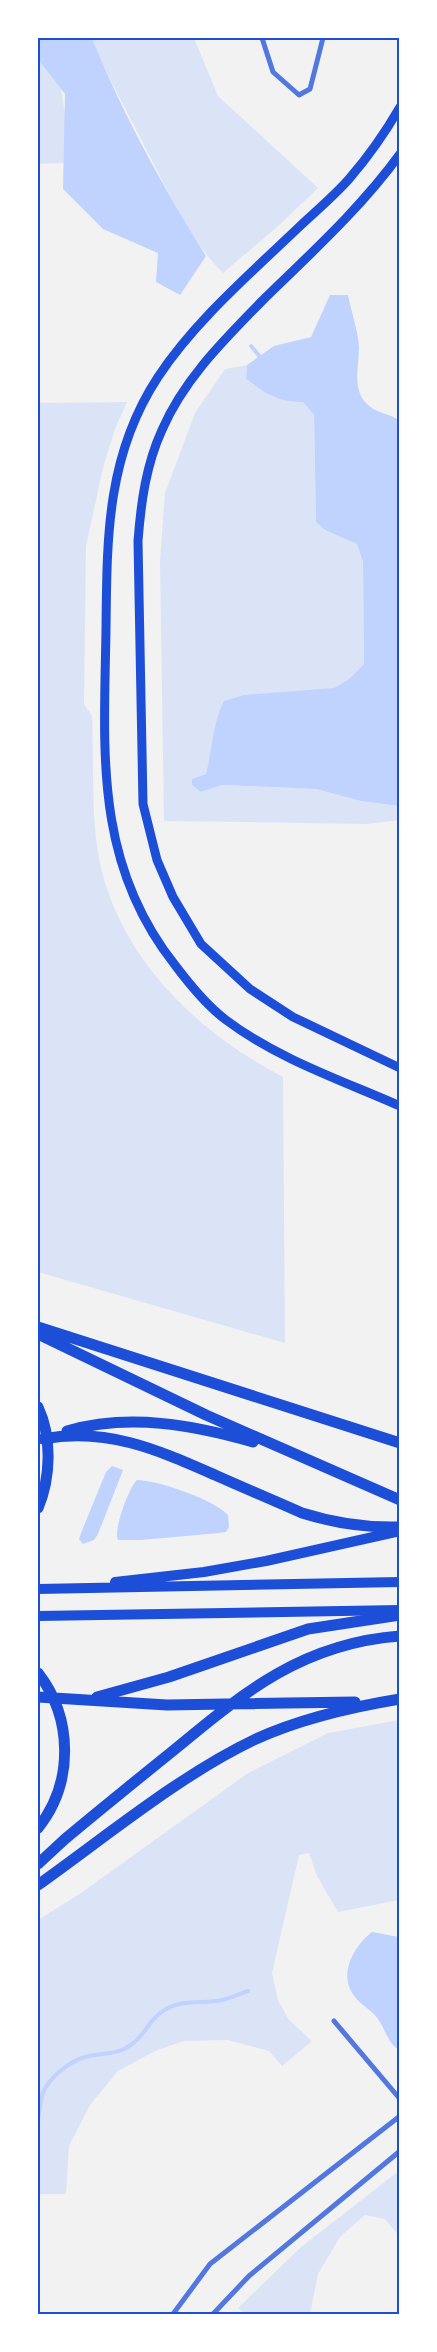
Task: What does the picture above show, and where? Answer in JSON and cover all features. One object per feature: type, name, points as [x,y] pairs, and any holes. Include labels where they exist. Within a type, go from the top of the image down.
[{"type":"highway","points":[[38,1327],[400,1443]]},
{"type":"highway","points":[[38,1334],[112,1372],[400,1500]]},
{"type":"highway","points":[[38,1508],[44,1489],[48,1462],[39,1409]]},
{"type":"highway","points":[[40,1440],[88,1426],[139,1422],[200,1429],[286,1450]]},
{"type":"highway","points":[[40,1440],[85,1436],[134,1443],[161,1451],[309,1515],[348,1525],[400,1527]]},
{"type":"highway","points":[[78,1700],[141,1686],[308,1629],[336,1623],[400,1615]]},
{"type":"highway","points":[[38,1864],[65,1839],[255,1685],[305,1658],[359,1641],[400,1636]]},
{"type":"highway","points":[[38,1673],[47,1684],[58,1710],[65,1743],[62,1777],[58,1793],[38,1828]]},
{"type":"highway","points":[[38,1697],[167,1705],[261,1705],[400,1699]]},
{"type":"highway","points":[[38,1884],[193,1774],[227,1754],[291,1725],[351,1708],[400,1699]]},
{"type":"main road","points":[[400,108],[386,131],[347,181],[192,334],[160,375],[134,422],[122,454],[109,514],[106,546],[105,678],[106,784],[112,830],[132,894],[146,922],[168,957],[206,1002],[248,1035],[298,1062],[400,1106]]},
{"type":"main road","points":[[400,154],[370,191],[217,348],[185,388],[162,429],[148,468],[140,509],[138,541],[143,804],[157,860],[173,898],[201,944],[250,990],[293,1017],[400,1068]]},
{"type":"main road","points":[[59,1588],[212,1570],[312,1552],[400,1531]]},
{"type":"main road","points":[[38,1589],[400,1582]]},
{"type":"main road","points":[[38,1616],[400,1610]]},
{"type":"street","points":[[263,38],[273,72],[299,95],[310,88],[323,38]]},
{"type":"street","points":[[334,2021],[400,2099]]},
{"type":"street","points":[[173,2314],[210,2264],[400,2116]]},
{"type":"street","points":[[213,2314],[249,2276],[400,2152]]},
{"type":"shaded area","points":[[92,38],[194,38],[218,96],[318,188],[276,228],[223,273],[200,246],[180,215],[111,81]]},
{"type":"shaded area","points":[[38,62],[40,62],[61,89],[66,121],[85,153],[63,163],[38,164]]},
{"type":"shaded area","points":[[247,365],[246,379],[266,393],[279,399],[303,402],[314,415],[316,522],[325,530],[357,544],[363,562],[364,664],[349,679],[334,688],[314,691],[213,746],[206,774],[193,779],[201,792],[222,785],[316,789],[361,801],[399,806],[399,820],[367,824],[164,821],[160,561],[165,493],[195,413],[225,369]]},
{"type":"shaded area","points":[[127,402],[115,429],[103,468],[86,546],[84,704],[92,716],[94,802],[98,853],[107,890],[122,924],[141,956],[164,986],[191,1013],[220,1037],[251,1059],[283,1077],[285,1343],[38,1272],[38,403]]},
{"type":"shaded area","points":[[399,1720],[399,1900],[338,1912],[317,1876],[309,1853],[299,1855],[272,1973],[278,2000],[289,2020],[312,2041],[282,2066],[269,2051],[227,2040],[184,2041],[155,2051],[118,2071],[90,2105],[69,2146],[66,2194],[38,2194],[38,1920],[81,1893],[248,1773],[328,1733]]},
{"type":"shaded area","points":[[400,2170],[399,2236],[385,2219],[365,2215],[340,2237],[318,2274],[310,2314],[245,2314],[238,2308],[301,2247]]},
{"type":"water","points":[[38,38],[92,38],[116,94],[144,149],[206,256],[180,295],[156,282],[158,253],[103,229],[63,189],[65,94],[40,62],[38,62]]},
{"type":"water","points":[[330,295],[348,295],[359,347],[358,383],[362,397],[373,409],[399,420],[399,806],[361,801],[316,789],[222,785],[201,792],[192,785],[192,779],[206,774],[215,727],[224,701],[244,695],[334,688],[349,679],[364,664],[363,562],[357,544],[325,530],[316,522],[314,415],[303,402],[279,399],[246,379],[247,365],[274,346],[311,337]]},
{"type":"water","points":[[112,1466],[123,1470],[98,1534],[94,1540],[83,1544],[79,1539],[81,1533],[106,1472]]},
{"type":"water","points":[[137,1480],[171,1487],[211,1503],[228,1515],[229,1527],[226,1532],[219,1533],[141,1540],[118,1540],[118,1528],[123,1509],[130,1491]]},
{"type":"water","points":[[372,1932],[399,1937],[399,2050],[390,2041],[377,2018],[355,1997],[348,1980],[348,1970],[354,1953]]},
{"type":"waterway","points":[[251,346],[262,359]]},
{"type":"waterway","points":[[38,2119],[42,2096],[46,2087],[56,2075],[75,2061],[126,2048],[138,2039],[160,2013],[173,2006],[222,2000],[248,1991]]}]
